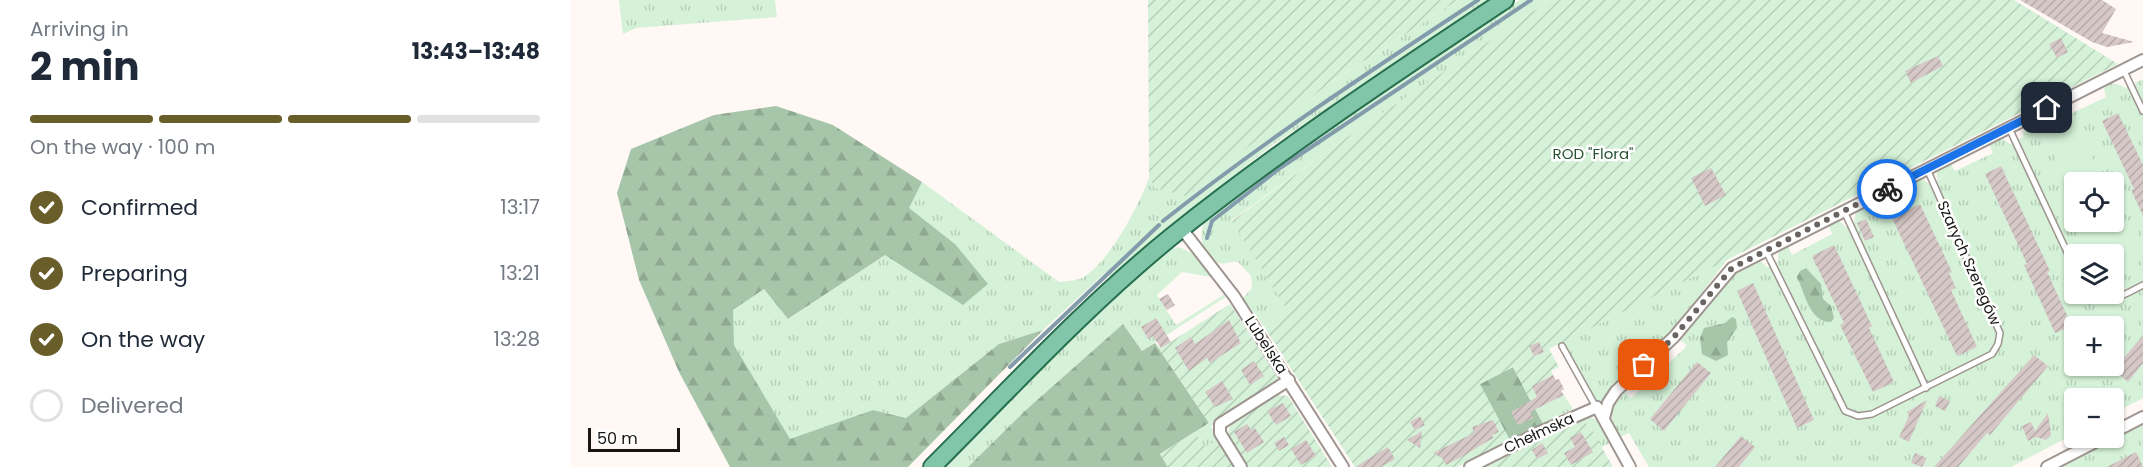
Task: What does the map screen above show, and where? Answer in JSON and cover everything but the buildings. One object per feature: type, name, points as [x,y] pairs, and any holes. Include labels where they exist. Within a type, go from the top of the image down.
[{"type":"main road","points":[[932,467],[1094,307],[1182,229],[1272,158],[1505,0]]},
{"type":"street","points":[[1604,418],[1608,403],[1617,391],[1674,337],[1732,268],[2143,60]]},
{"type":"street","name":"Lubelska","points":[[1182,229],[1234,296],[1343,467]]},
{"type":"street","points":[[1241,467],[1220,433],[1220,424],[1289,380]]},
{"type":"street","points":[[1596,407],[1630,467]]},
{"type":"street","name":"Chełmska","points":[[1470,467],[1596,407]]},
{"type":"street","points":[[2124,427],[2143,417]]},
{"type":"street","points":[[2047,467],[2084,448]]},
{"type":"lane","points":[[2124,71],[2143,111]]},
{"type":"lane","points":[[2009,126],[2064,245]]},
{"type":"lane","name":"Szarych Szeregów","points":[[1765,251],[1842,408],[1855,416],[1865,417],[1926,388],[1992,354],[2000,333],[1927,169]]},
{"type":"lane","points":[[1844,211],[1926,388]]},
{"type":"lane","points":[[2124,294],[2143,285]]},
{"type":"lane","points":[[1562,346],[1596,407]]},
{"type":"green space","points":[[619,0],[775,0],[777,17],[636,28],[623,34]]},
{"type":"green space","points":[[1148,0],[1458,0],[1327,85],[1185,196],[1155,188],[1149,178]]},
{"type":"green space","points":[[1458,0],[1489,0],[1274,144],[1166,229],[1112,278],[1106,272],[1043,330],[999,344],[906,418],[873,410],[790,440],[734,345],[732,310],[764,289],[789,319],[885,255],[955,244],[908,208],[922,182],[1059,282],[1082,278],[1092,271],[1112,248],[1138,203],[1149,178],[1155,188],[1327,85]]},
{"type":"green space","points":[[1520,0],[1550,0],[1337,144],[1232,220],[1289,312],[1264,327],[1243,298],[1252,288],[1251,276],[1238,262],[1219,263],[1205,251],[1202,232],[1205,221],[1326,129]]},
{"type":"green space","name":"ROD \"Flora\"","points":[[1550,0],[2014,0],[2118,64],[1549,349],[1559,367],[1551,371],[1553,375],[1532,386],[1537,396],[1530,400],[1513,367],[1480,384],[1510,440],[1457,467],[1355,467],[1264,327],[1288,312],[1232,221],[1337,144]]},
{"type":"green space","points":[[2143,79],[2143,398],[2124,408],[2124,388],[2064,388],[2064,439],[2011,467],[1649,467],[1629,433],[1618,438],[1613,425],[1612,413],[1622,389],[1631,398],[1684,349],[1687,345],[1677,338],[1732,272],[1759,260],[1767,267],[1778,262],[1778,253],[1787,244],[1792,255],[1832,234],[1828,224],[1838,220],[1846,227],[1854,223],[1856,211],[1870,202],[1876,212],[1913,192],[1909,183],[1923,179],[1929,184],[1944,177],[1937,179],[1937,171],[1949,161],[1955,171],[1993,153],[1988,142],[2001,137],[2010,144],[2023,137],[2025,128],[2035,120],[2038,119],[2043,127],[2106,97],[2104,89],[2108,85],[2117,84],[2125,88]]},
{"type":"green space","points":[[776,106],[833,125],[922,182],[909,208],[955,244],[988,284],[963,305],[885,255],[788,319],[764,289],[733,310],[734,345],[790,439],[873,410],[906,418],[999,344],[1043,330],[908,467],[730,467],[679,372],[639,280],[617,193],[631,149],[714,115]]},
{"type":"green space","points":[[2081,134],[2099,172],[2064,172],[2064,178],[2051,149]]},
{"type":"green space","points":[[2124,223],[2137,250],[2124,256],[2124,244],[2093,244],[2088,232],[2124,232]]},
{"type":"green space","points":[[1179,247],[1194,254],[1211,277],[1182,272],[1157,295],[1176,325],[1225,294],[1227,296],[1142,351],[1123,324],[1027,409],[968,467],[942,467],[1095,314],[1165,251]]},
{"type":"green space","points":[[1729,257],[1672,332],[1609,391],[1598,405],[1562,342]]},
{"type":"green space","points":[[1806,268],[1821,284],[1823,299],[1831,306],[1834,318],[1831,322],[1818,317],[1809,306],[1797,277],[1800,271]]},
{"type":"green space","points":[[1230,304],[1277,377],[1277,382],[1209,423],[1155,343],[1161,348]]},
{"type":"green space","points":[[1732,317],[1736,319],[1737,328],[1727,342],[1728,355],[1716,361],[1702,354],[1700,338],[1704,328],[1725,323]]},
{"type":"green space","points":[[1123,324],[1142,351],[1155,343],[1209,423],[1160,454],[1168,467],[968,467],[1027,409]]},
{"type":"green space","points":[[1513,367],[1543,424],[1510,440],[1445,402]]},
{"type":"green space","points":[[1277,382],[1211,426],[1223,446],[1205,447],[1195,432]]},
{"type":"green space","points":[[1277,395],[1288,396],[1332,467],[1248,467],[1228,435],[1230,425]]},
{"type":"green space","points":[[1564,395],[1573,409],[1543,424],[1530,400],[1537,396],[1542,406]]},
{"type":"green space","points":[[1588,416],[1597,420],[1610,443],[1601,447],[1590,426],[1581,420],[1571,425],[1570,422]]},
{"type":"green space","points":[[2143,417],[2143,467],[2047,467],[2084,448],[2124,448],[2124,427]]},
{"type":"green space","points":[[1581,420],[1590,426],[1613,467],[1485,467]]},
{"type":"green space","points":[[1195,432],[1205,447],[1213,442],[1223,446],[1235,467],[1168,467],[1160,454]]},
{"type":"waterway","points":[[1163,221],[1279,135],[1478,0]]},
{"type":"waterway","points":[[1207,238],[1212,221],[1280,168],[1531,0]]},
{"type":"waterway","points":[[1010,367],[1159,225]]},
{"type":"way so far","points":[[1644,365],[1674,337],[1732,268],[1887,189]]},
{"type":"route","points":[[1887,189],[2047,108]]}]
